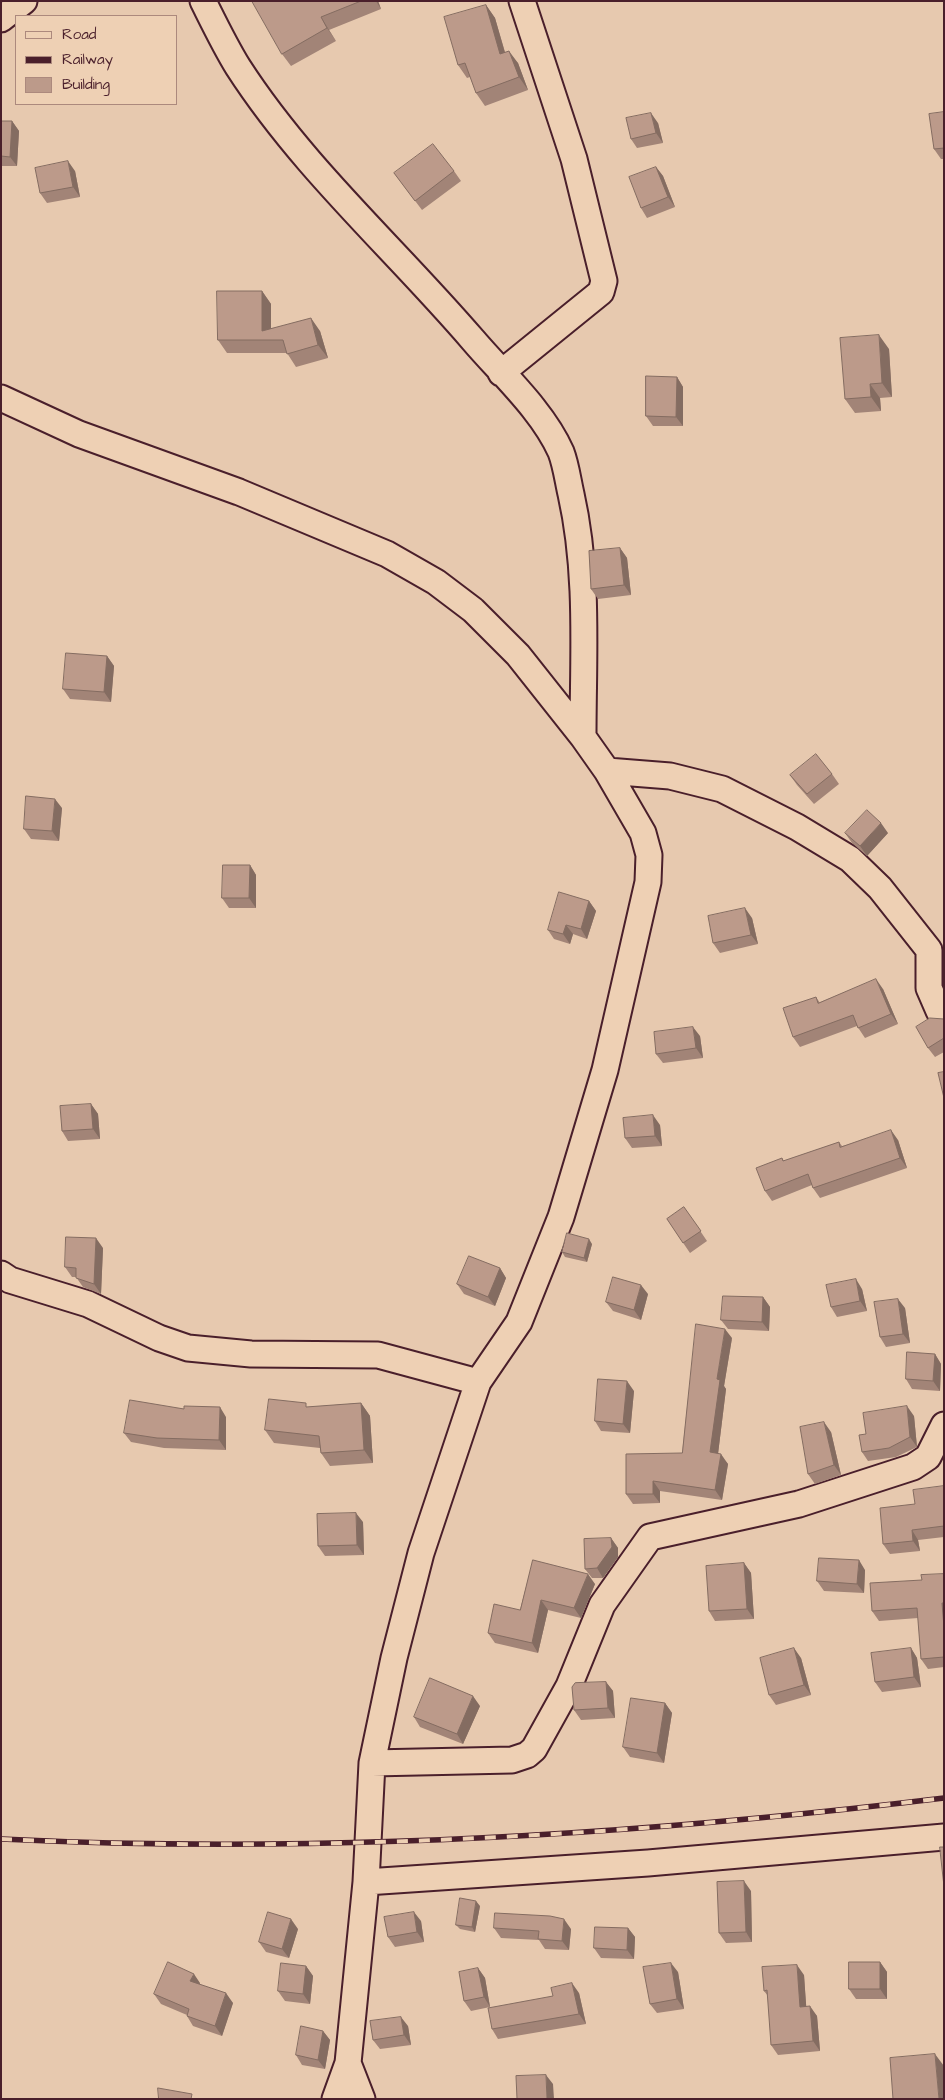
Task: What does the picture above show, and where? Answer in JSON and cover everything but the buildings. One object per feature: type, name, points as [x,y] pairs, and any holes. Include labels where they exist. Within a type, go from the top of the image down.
[{"type":"street","points":[[1,19],[24,1]]},
{"type":"street","points":[[204,1],[237,66],[283,129],[501,372],[549,431],[561,454],[568,479],[581,546],[584,588],[583,737]]},
{"type":"street","points":[[501,372],[601,292],[604,281],[574,159],[522,1]]},
{"type":"street","points":[[1,398],[79,434],[240,492],[387,554],[420,573],[473,610],[518,655],[583,737],[607,771],[643,832],[649,856],[648,882],[605,1070],[561,1217],[519,1322],[478,1382],[422,1553],[394,1658],[372,1763],[366,1882],[348,2063],[335,2099]]},
{"type":"street","points":[[607,771],[670,776],[722,789],[797,827],[850,859],[880,888],[936,951],[929,988],[944,1016]]},
{"type":"street","points":[[1,1274],[10,1280],[88,1304],[158,1338],[188,1348],[251,1354],[378,1355],[478,1382]]},
{"type":"street","points":[[372,1763],[512,1760],[527,1755],[534,1749],[568,1686],[602,1605],[650,1537],[799,1504],[913,1467],[928,1457],[944,1425]]},
{"type":"street","points":[[366,1882],[648,1863],[944,1836]]},
{"type":"street","points":[[348,2063],[362,2099]]},
{"type":"railway","points":[[1,1839],[237,1844],[355,1843],[473,1838],[709,1823],[944,1798]]}]
